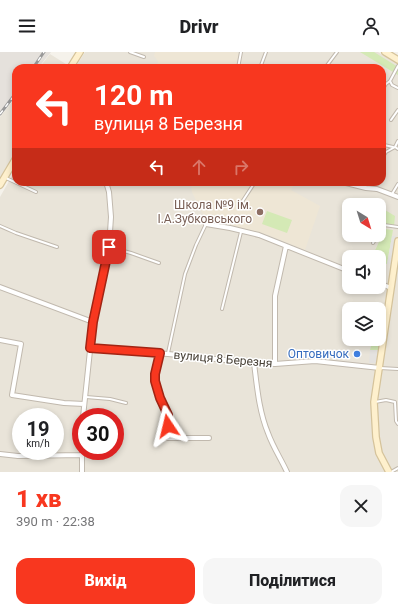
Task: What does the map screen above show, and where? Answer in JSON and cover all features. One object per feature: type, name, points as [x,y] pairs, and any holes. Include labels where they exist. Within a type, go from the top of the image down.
[{"type":"street","points":[[72,64],[80,52]]},
{"type":"street","points":[[385,52],[398,60]]},
{"type":"street","points":[[0,186],[12,165]]},
{"type":"street","points":[[84,408],[93,322],[109,247],[111,217],[107,186]]},
{"type":"street","points":[[358,186],[377,189],[398,197]]},
{"type":"street","points":[[206,224],[241,230],[259,235],[342,268]]},
{"type":"street","points":[[390,472],[380,453],[376,437],[374,402],[395,270],[398,241]]},
{"type":"street","points":[[275,364],[275,296],[286,246]]},
{"type":"street","points":[[386,286],[391,288]]},
{"type":"street","points":[[0,287],[93,322]]},
{"type":"street","points":[[0,340],[21,344],[12,394],[64,403],[84,404]]},
{"type":"street","name":"вулиця 8 Березня","points":[[90,348],[160,353],[254,363],[275,364],[315,361],[380,368]]},
{"type":"street","points":[[160,353],[155,374],[155,381],[160,398],[168,415],[168,438],[209,438]]},
{"type":"street","points":[[254,363],[258,397],[263,419],[268,434],[287,472]]},
{"type":"street","points":[[0,454],[18,456],[72,453]]},
{"type":"street","points":[[82,460],[82,472]]},
{"type":"lane","points":[[130,52],[144,57]]},
{"type":"lane","points":[[239,64],[241,52]]},
{"type":"lane","points":[[262,64],[266,52]]},
{"type":"lane","points":[[328,64],[337,52]]},
{"type":"lane","points":[[386,84],[390,81],[398,66]]},
{"type":"lane","points":[[390,81],[392,85],[398,88]]},
{"type":"lane","points":[[391,120],[398,110]]},
{"type":"lane","points":[[386,152],[395,147],[398,141]]},
{"type":"lane","points":[[386,145],[398,149]]},
{"type":"lane","points":[[5,177],[12,180]]},
{"type":"lane","points":[[391,195],[398,184]]},
{"type":"lane","points":[[24,186],[36,192]]},
{"type":"lane","points":[[240,205],[252,186]]},
{"type":"lane","points":[[168,354],[185,274],[206,224]]},
{"type":"lane","points":[[386,225],[398,227]]},
{"type":"lane","points":[[0,226],[57,247]]},
{"type":"lane","points":[[222,309],[241,230]]},
{"type":"lane","points":[[109,247],[131,252],[159,263]]},
{"type":"lane","points":[[380,368],[398,368]]},
{"type":"lane","points":[[85,396],[110,399],[126,403]]},
{"type":"lane","points":[[374,402],[386,400],[395,402],[396,421],[398,424]]},
{"type":"lane","points":[[390,472],[398,468]]},
{"type":"shaded area","points":[[0,52],[51,52],[41,64],[12,64],[12,100],[0,114]]},
{"type":"shaded area","points":[[85,52],[378,52],[398,65],[398,472],[0,472],[0,197],[12,176],[12,186],[386,186],[386,64],[78,64]]},
{"type":"shaded area","points":[[155,52],[239,53],[237,64],[157,64],[158,61],[154,56]]},
{"type":"shaded area","points":[[50,54],[66,64],[42,64]]},
{"type":"shaded area","points":[[12,102],[12,162],[0,182],[0,117]]},
{"type":"shaded area","name":"Школа №9 ім. І.А.Зубковського","points":[[191,186],[293,186],[291,190],[320,206],[305,250],[268,235],[205,218],[192,192]]},
{"type":"shaded area","points":[[392,236],[396,236],[391,264],[387,264]]},
{"type":"shaded area","points":[[370,350],[379,350],[377,363],[369,363]]},
{"type":"green space","points":[[360,52],[374,52],[398,67],[398,75],[386,68],[386,64],[380,64]]},
{"type":"green space","points":[[267,211],[292,220],[287,233],[262,224]]},
{"type":"green space","points":[[386,211],[395,216],[394,226],[386,225]]},
{"type":"green space","points":[[386,229],[393,230],[387,264],[386,250],[375,250],[379,242],[386,242]]},
{"type":"green space","points":[[371,346],[380,346],[379,350],[370,350]]},
{"type":"railway","points":[[36,64],[44,52]]},
{"type":"railway","points":[[0,114],[12,98]]},
{"type":"place","name":"Школа №9 ім. І.А.Зубковського","points":[[260,212]]},
{"type":"place","name":"Оптовичок","points":[[357,354]]},
{"type":"route","points":[[109,247],[93,322],[90,348],[160,353],[155,374],[155,381],[160,398],[168,415],[168,426]]}]
